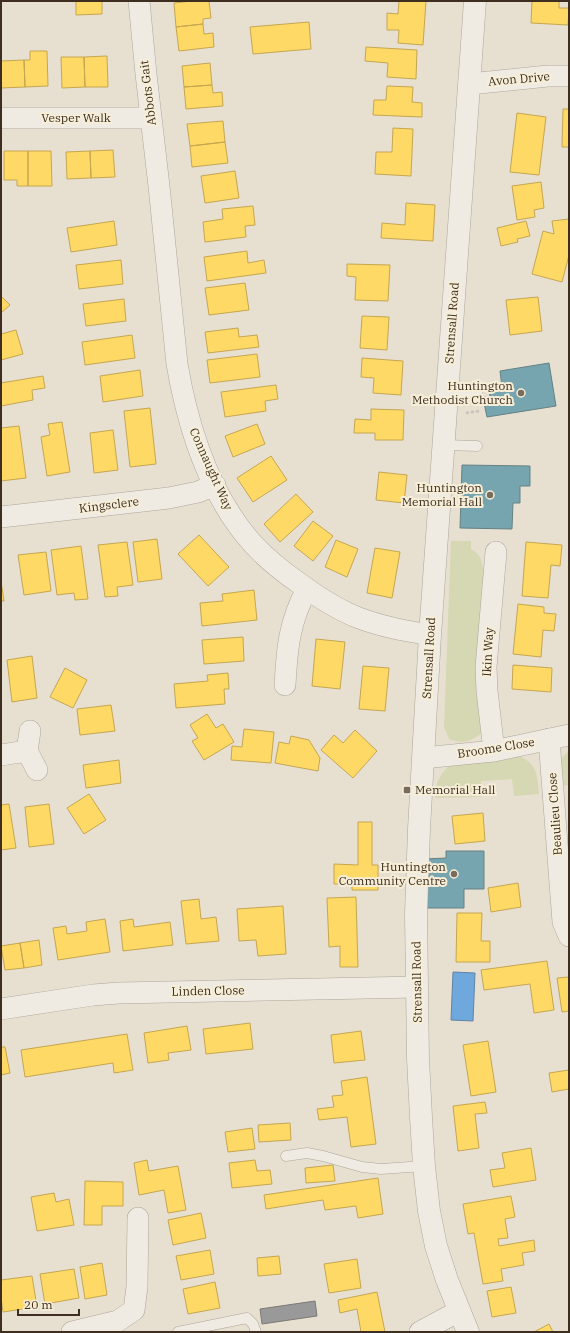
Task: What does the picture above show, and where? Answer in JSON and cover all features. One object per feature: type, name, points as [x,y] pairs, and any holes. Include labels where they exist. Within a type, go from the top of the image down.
[{"type":"street","name":"Abbots Gait","points":[[139,1],[159,186]]},
{"type":"street","name":"Strensall Road","points":[[468,1332],[436,1246],[429,1211],[424,1166],[418,1059],[416,914],[419,828],[430,635],[475,1]]},
{"type":"street","name":"Avon Drive","points":[[470,84],[548,76],[569,76]]},
{"type":"street","name":"Vesper Walk","points":[[1,118],[151,118]]},
{"type":"street","name":"Connaught Way","points":[[159,186],[177,364],[182,393],[201,454],[230,514],[253,544],[278,568],[331,605],[358,618],[387,628],[430,635]]},
{"type":"street","name":"Kingsclere","points":[[1,517],[169,498],[198,492],[215,485]]},
{"type":"street","name":"Ikin Way","points":[[494,751],[487,691],[486,667],[496,552]]},
{"type":"street","points":[[285,691],[287,652],[292,622],[298,605],[307,589]]},
{"type":"street","points":[[30,731],[27,751],[37,770]]},
{"type":"street","name":"Broome Close","points":[[423,758],[494,751],[559,737]]},
{"type":"street","name":"Beaulieu Close","points":[[559,737],[563,922],[569,936]]},
{"type":"street","points":[[1,755],[27,751]]},
{"type":"street","name":"Linden Close","points":[[1,1009],[93,995],[119,993],[417,987]]},
{"type":"street","points":[[72,1332],[118,1321],[134,1310],[137,1287],[138,1218]]},
{"type":"street","points":[[420,1332],[459,1311]]},
{"type":"lane","points":[[447,395],[478,391]]},
{"type":"lane","points":[[444,445],[477,446]]},
{"type":"lane","points":[[286,1156],[307,1153],[362,1167],[381,1169],[424,1166]]},
{"type":"lane","points":[[178,1332],[247,1318],[253,1324],[256,1332]]},
{"type":"green space","points":[[451,541],[471,541],[471,549],[479,556],[482,562],[484,574],[483,724],[481,734],[473,739],[462,742],[449,739],[444,727]]},
{"type":"green space","points":[[569,751],[569,785],[561,786],[559,767],[562,759]]},
{"type":"green space","points":[[517,755],[529,762],[535,770],[539,794],[514,796],[512,779],[481,781],[482,797],[435,798],[438,780],[449,766]]},
{"type":"building: Homes","points":[[76,1],[102,1],[102,14],[76,15]]},
{"type":"building: Homes","points":[[209,1],[211,18],[203,19],[203,24],[176,27],[174,3]]},
{"type":"building: Homes","points":[[399,1],[426,1],[423,45],[398,43],[399,30],[387,30],[387,13],[398,14]]},
{"type":"building: Homes","points":[[532,1],[559,1],[559,8],[569,8],[568,25],[531,23]]},
{"type":"building: Homes","points":[[309,22],[311,49],[253,54],[250,27]]},
{"type":"building: Homes","points":[[203,24],[204,34],[213,33],[214,47],[179,51],[176,27]]},
{"type":"building: Homes","points":[[366,47],[417,50],[416,79],[387,77],[388,63],[365,61]]},
{"type":"building: Homes","points":[[30,51],[47,51],[48,86],[25,87],[24,60],[30,60]]},
{"type":"building: Homes","points":[[107,56],[108,87],[85,87],[84,57]]},
{"type":"building: Homes","points":[[61,57],[84,57],[85,87],[62,88]]},
{"type":"building: Homes","points":[[24,60],[25,87],[1,88],[1,61]]},
{"type":"building: Homes","points":[[210,63],[212,85],[184,87],[182,66]]},
{"type":"building: Homes","points":[[212,85],[213,93],[222,92],[223,106],[186,109],[184,87]]},
{"type":"building: Homes","points":[[387,86],[413,87],[412,102],[422,103],[422,117],[373,115],[374,100],[386,100]]},
{"type":"building: Homes","points":[[563,109],[569,109],[569,147],[562,147]]},
{"type":"building: Homes","points":[[517,113],[546,117],[539,175],[510,172]]},
{"type":"building: Homes","points":[[223,121],[225,142],[190,146],[187,124]]},
{"type":"building: Homes","points":[[393,128],[413,129],[411,176],[375,174],[376,152],[392,152]]},
{"type":"building: Homes","points":[[225,142],[228,163],[192,167],[190,146]]},
{"type":"building: Homes","points":[[113,150],[115,177],[91,178],[90,151]]},
{"type":"building: Homes","points":[[4,151],[28,151],[28,186],[17,186],[17,180],[4,180]]},
{"type":"building: Homes","points":[[28,151],[51,151],[52,186],[28,186]]},
{"type":"building: Homes","points":[[90,151],[91,178],[67,179],[66,152]]},
{"type":"building: Homes","points":[[235,171],[239,198],[205,203],[201,176]]},
{"type":"building: Homes","points":[[541,182],[544,208],[534,210],[535,217],[517,220],[512,186]]},
{"type":"building: Homes","points":[[406,203],[435,205],[433,241],[381,238],[382,223],[405,225]]},
{"type":"building: Homes","points":[[253,206],[255,225],[245,226],[246,237],[205,242],[203,222],[223,219],[222,209]]},
{"type":"building: Homes","points":[[569,219],[569,255],[562,282],[532,274],[543,231],[554,234],[552,221]]},
{"type":"building: Homes","points":[[114,221],[117,245],[71,252],[67,228]]},
{"type":"building: Homes","points":[[526,221],[530,236],[517,239],[518,242],[501,246],[497,228]]},
{"type":"building: Homes","points":[[247,251],[248,263],[264,260],[266,273],[207,281],[204,257]]},
{"type":"building: Homes","points":[[121,260],[123,284],[79,289],[76,265]]},
{"type":"building: Homes","points":[[347,264],[390,265],[388,301],[355,300],[356,277],[347,276]]},
{"type":"building: Homes","points":[[245,283],[249,310],[209,315],[205,288]]},
{"type":"building: Homes","points":[[1,296],[10,305],[1,313]]},
{"type":"building: Homes","points":[[538,297],[542,331],[510,335],[506,300]]},
{"type":"building: Homes","points":[[124,299],[126,321],[86,326],[83,304]]},
{"type":"building: Homes","points":[[362,316],[389,317],[387,350],[360,348]]},
{"type":"building: Homes","points":[[238,328],[239,337],[257,335],[259,347],[208,353],[205,332]]},
{"type":"building: Homes","points":[[16,330],[23,354],[1,360],[1,334]]},
{"type":"building: Homes","points":[[132,335],[135,358],[85,365],[82,342]]},
{"type":"building: Homes","points":[[257,354],[260,377],[210,383],[207,360]]},
{"type":"building: Homes","points":[[362,358],[403,361],[401,395],[373,393],[374,378],[361,377]]},
{"type":"building: Homes","points":[[140,370],[143,396],[103,402],[100,376]]},
{"type":"building: Homes","points":[[43,376],[45,388],[32,390],[33,400],[1,406],[1,383]]},
{"type":"building: Homes","points":[[276,385],[278,399],[265,401],[266,411],[225,417],[221,392]]},
{"type":"building: Homes","points":[[150,408],[156,464],[130,467],[124,411]]},
{"type":"building: Homes","points":[[371,409],[404,410],[403,440],[375,440],[375,433],[354,433],[355,419],[371,420]]},
{"type":"building: Homes","points":[[62,422],[70,472],[47,476],[41,437],[50,435],[48,424]]},
{"type":"building: Homes","points":[[257,424],[265,444],[233,457],[225,436]]},
{"type":"building: Homes","points":[[19,426],[26,478],[1,481],[1,428]]},
{"type":"building: Homes","points":[[113,430],[118,470],[94,473],[90,433]]},
{"type":"building: Homes","points":[[271,456],[287,480],[253,502],[237,478]]},
{"type":"building: Homes","points":[[379,472],[407,475],[404,503],[376,500]]},
{"type":"building: Homes","points":[[296,494],[313,512],[280,542],[264,524]]},
{"type":"building: Homes","points":[[313,521],[333,536],[313,561],[294,546]]},
{"type":"building: Homes","points":[[199,535],[229,567],[208,586],[178,554]]},
{"type":"building: Homes","points":[[157,539],[162,579],[138,582],[133,542]]},
{"type":"building: Homes","points":[[336,540],[358,549],[347,577],[325,567]]},
{"type":"building: Homes","points":[[127,542],[133,585],[117,587],[118,596],[105,597],[98,545]]},
{"type":"building: Homes","points":[[526,542],[562,545],[560,566],[551,565],[548,598],[522,596]]},
{"type":"building: Homes","points":[[81,546],[88,599],[75,600],[74,593],[57,595],[51,550]]},
{"type":"building: Homes","points":[[375,548],[400,552],[392,598],[367,593]]},
{"type":"building: Homes","points":[[46,552],[51,591],[24,595],[18,555]]},
{"type":"building: Homes","points":[[1,581],[4,601],[1,601]]},
{"type":"building: Homes","points":[[254,590],[257,620],[202,626],[200,603],[223,601],[222,594]]},
{"type":"building: Homes","points":[[518,604],[544,607],[544,613],[556,614],[554,631],[543,630],[541,657],[513,654]]},
{"type":"building: Homes","points":[[243,637],[244,661],[204,664],[202,640]]},
{"type":"building: Homes","points":[[316,639],[345,642],[340,689],[312,686]]},
{"type":"building: Homes","points":[[32,656],[37,698],[12,702],[7,660]]},
{"type":"building: Homes","points":[[513,665],[552,668],[551,692],[512,689]]},
{"type":"building: Homes","points":[[363,666],[389,668],[385,711],[359,709]]},
{"type":"building: Homes","points":[[65,668],[87,680],[73,708],[50,697]]},
{"type":"building: Homes","points":[[228,673],[229,689],[224,689],[225,704],[176,708],[174,684],[208,681],[207,675]]},
{"type":"building: Homes","points":[[111,705],[115,731],[80,735],[77,709]]},
{"type":"building: Homes","points":[[207,714],[216,728],[223,724],[234,742],[204,760],[192,741],[198,738],[190,725]]},
{"type":"building: Homes","points":[[244,729],[274,732],[271,763],[231,760],[232,746],[242,747]]},
{"type":"building: Homes","points":[[355,730],[377,751],[353,778],[321,750],[334,735],[343,743]]},
{"type":"building: Homes","points":[[291,736],[309,740],[320,758],[318,771],[275,763],[279,742],[289,744]]},
{"type":"building: Homes","points":[[119,760],[121,783],[86,788],[83,765]]},
{"type":"building: Homes","points":[[89,794],[106,820],[84,834],[67,808]]},
{"type":"building: Homes","points":[[9,804],[16,848],[1,850],[1,805]]},
{"type":"building: Homes","points":[[49,804],[54,844],[29,847],[25,807]]},
{"type":"building: Homes","points":[[483,813],[485,841],[455,844],[452,816]]},
{"type":"building: Homes","points":[[358,822],[372,822],[372,865],[378,865],[378,890],[352,890],[352,884],[334,884],[334,864],[358,865]]},
{"type":"building: Homes","points":[[518,883],[521,907],[491,912],[488,888]]},
{"type":"building: Homes","points":[[356,897],[358,967],[340,967],[340,946],[329,947],[327,898]]},
{"type":"building: Homes","points":[[199,899],[201,919],[216,917],[219,941],[186,944],[181,901]]},
{"type":"building: Homes","points":[[283,906],[286,954],[258,956],[256,940],[239,941],[237,909]]},
{"type":"building: Homes","points":[[457,913],[482,913],[481,941],[490,941],[490,962],[456,962]]},
{"type":"building: Homes","points":[[105,919],[110,952],[58,960],[53,928],[66,926],[67,934],[87,931],[86,922]]},
{"type":"building: Homes","points":[[133,919],[134,927],[170,922],[173,945],[123,951],[120,921]]},
{"type":"building: Homes","points":[[39,940],[42,965],[24,968],[20,943]]},
{"type":"building: Homes","points":[[20,943],[24,968],[5,970],[1,946]]},
{"type":"building: Homes","points":[[547,961],[554,1010],[534,1013],[530,984],[484,990],[481,970]]},
{"type":"building: Homes","points":[[569,977],[569,1011],[562,1012],[557,978]]},
{"type":"building: Homes","points":[[250,1023],[253,1049],[206,1054],[203,1029]]},
{"type":"building: Homes","points":[[187,1026],[191,1050],[168,1053],[169,1060],[148,1063],[144,1033]]},
{"type":"building: Homes","points":[[361,1031],[365,1060],[334,1063],[331,1035]]},
{"type":"building: Homes","points":[[127,1034],[133,1070],[114,1073],[113,1063],[25,1077],[21,1050]]},
{"type":"building: Homes","points":[[488,1041],[496,1092],[471,1096],[463,1045]]},
{"type":"building: Homes","points":[[1,1047],[5,1047],[10,1073],[1,1075]]},
{"type":"building: Homes","points":[[569,1070],[569,1089],[552,1092],[549,1073]]},
{"type":"building: Homes","points":[[367,1077],[376,1144],[351,1147],[347,1117],[319,1120],[317,1109],[334,1107],[332,1096],[343,1095],[341,1081]]},
{"type":"building: Homes","points":[[485,1102],[487,1113],[475,1114],[479,1148],[458,1151],[453,1106]]},
{"type":"building: Homes","points":[[290,1123],[291,1140],[259,1142],[258,1125]]},
{"type":"building: Homes","points":[[252,1128],[255,1149],[228,1152],[225,1132]]},
{"type":"building: Homes","points":[[531,1148],[536,1180],[493,1187],[490,1170],[505,1168],[502,1153]]},
{"type":"building: Homes","points":[[147,1160],[149,1171],[178,1166],[186,1210],[168,1213],[164,1190],[139,1195],[134,1163]]},
{"type":"building: Homes","points":[[255,1160],[257,1171],[270,1170],[272,1184],[232,1188],[229,1163]]},
{"type":"building: Homes","points":[[333,1165],[335,1181],[306,1183],[305,1168]]},
{"type":"building: Homes","points":[[378,1178],[383,1214],[358,1218],[356,1206],[325,1210],[323,1200],[266,1209],[264,1195]]},
{"type":"building: Homes","points":[[85,1181],[123,1182],[123,1206],[102,1206],[102,1225],[84,1225]]},
{"type":"building: Homes","points":[[54,1193],[56,1202],[69,1199],[74,1225],[37,1231],[31,1197]]},
{"type":"building: Homes","points":[[511,1196],[515,1217],[505,1219],[508,1238],[498,1239],[499,1246],[534,1240],[535,1251],[522,1253],[524,1265],[501,1269],[503,1281],[483,1284],[474,1233],[468,1234],[463,1204]]},
{"type":"building: Homes","points":[[201,1213],[206,1238],[173,1245],[168,1220]]},
{"type":"building: Homes","points":[[210,1250],[214,1274],[181,1280],[176,1256]]},
{"type":"building: Homes","points":[[279,1256],[281,1274],[258,1276],[257,1258]]},
{"type":"building: Homes","points":[[357,1259],[361,1288],[329,1293],[324,1264]]},
{"type":"building: Homes","points":[[102,1263],[107,1295],[85,1299],[80,1267]]},
{"type":"building: Homes","points":[[74,1269],[79,1298],[45,1304],[40,1274]]},
{"type":"building: Homes","points":[[32,1276],[37,1307],[3,1312],[1,1280]]},
{"type":"building: Homes","points":[[215,1282],[220,1308],[188,1314],[183,1289]]},
{"type":"building: Homes","points":[[511,1287],[516,1313],[492,1317],[487,1291]]},
{"type":"building: Homes","points":[[377,1292],[385,1332],[361,1332],[357,1309],[340,1313],[338,1300]]},
{"type":"building: Homes","points":[[549,1324],[553,1332],[534,1332]]},
{"type":"building: Schools","points":[[453,972],[475,973],[473,1021],[451,1020]]},
{"type":"building: Public","name":"Huntington Methodist Church","points":[[549,363],[556,406],[487,417],[484,397],[490,397],[489,389],[502,387],[500,371]]},
{"type":"building: Public","name":"Huntington Memorial Hall","points":[[462,465],[530,466],[530,486],[520,486],[520,503],[513,503],[512,529],[460,528]]},
{"type":"building: Public","name":"Huntington Community Centre","points":[[446,851],[484,851],[484,889],[464,889],[464,908],[424,908],[424,859],[446,858]]},
{"type":"building: Industry","points":[[315,1301],[317,1316],[262,1324],[260,1309]]},
{"type":"place","name":"Huntington Methodist Church","points":[[521,393]]},
{"type":"place","name":"Huntington Memorial Hall","points":[[490,495]]},
{"type":"place","name":"Memorial Hall","points":[[407,790]]},
{"type":"place","name":"Huntington Community Centre","points":[[454,874]]}]
